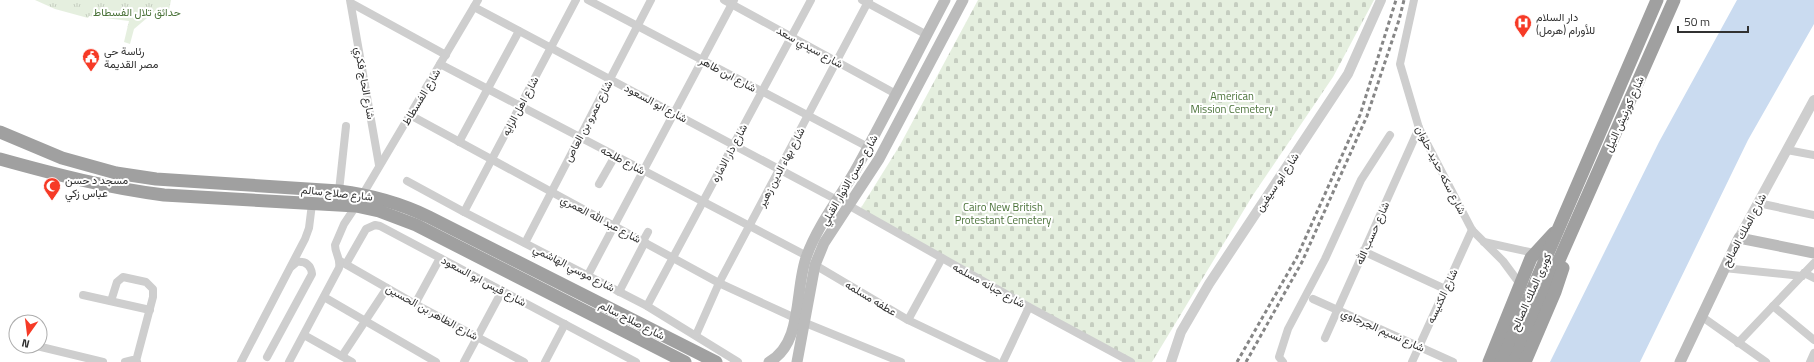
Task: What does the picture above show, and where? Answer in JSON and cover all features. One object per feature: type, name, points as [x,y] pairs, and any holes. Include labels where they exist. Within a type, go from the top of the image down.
[{"type":"highway","name":"شارع كورنيش النيل","points":[[1568,225],[1657,0]]},
{"type":"highway","name":"شارع كورنيش النيل","points":[[1568,225],[1674,0]]},
{"type":"highway","name":"شارع صلاح سالم","points":[[0,132],[55,156],[116,173],[156,179],[363,194],[402,205],[430,217],[717,361]]},
{"type":"highway","name":"شارع صلاح سالم","points":[[0,158],[68,178],[132,192],[164,196],[356,206],[379,211],[416,225],[685,362]]},
{"type":"highway","points":[[1489,362],[1534,253],[1568,225]]},
{"type":"highway","points":[[1525,362],[1558,284],[1568,225]]},
{"type":"highway","name":"كوبرى الملك الصالح","points":[[1501,362],[1568,225]]},
{"type":"highway","name":"كوبرى الملك الصالح","points":[[1514,362],[1568,225]]},
{"type":"main road","name":"شارع حسن الانوار القبلي","points":[[799,360],[799,320],[807,256],[868,147],[945,0]]},
{"type":"main road","name":"شارع حسن الانوار القبلي","points":[[769,362],[785,350],[799,320],[815,265],[824,243],[879,159],[963,0]]},
{"type":"main road","points":[[1739,238],[1814,254]]},
{"type":"main road","name":"شارع الملك الصالح","points":[[1680,362],[1739,238]]},
{"type":"street","name":"شارع اهل الرايه","points":[[464,212],[576,0]]},
{"type":"street","name":"شارع ابن طاهر","points":[[588,0],[868,147]]},
{"type":"street","name":"شارع عمرو بن العاص","points":[[525,243],[651,0]]},
{"type":"street","name":"شارع سيدي سعد","points":[[724,0],[733,2],[791,37],[896,94]]},
{"type":"street","name":"شارع دار الاماره","points":[[647,306],[811,0]]},
{"type":"street","name":"شارع ابو سيفين","points":[[1171,362],[1181,332],[1209,284],[1340,88],[1356,58],[1381,0]]},
{"type":"street","name":"شارع سكه حديد حلوان","points":[[1414,0],[1400,64],[1419,128],[1472,230],[1503,261],[1520,284]]},
{"type":"street","points":[[866,1],[927,35]]},
{"type":"street","name":"شارع بهاء الدين زهير","points":[[696,335],[749,226],[808,116],[866,1]]},
{"type":"street","points":[[350,2],[446,55]]},
{"type":"street","name":"شارع الحاج فكري","points":[[350,2],[379,165]]},
{"type":"street","points":[[588,275],[733,2]]},
{"type":"street","name":"شارع ابو السعود","points":[[476,4],[519,31],[837,200]]},
{"type":"street","name":"شارع الفسطاط","points":[[363,194],[476,4]]},
{"type":"street","points":[[459,142],[519,31]]},
{"type":"street","name":"شارع طلحه","points":[[440,64],[807,256]]},
{"type":"street","name":"شارع الملك الصالح","points":[[1739,238],[1814,100]]},
{"type":"street","name":"شارع عبد الله العمري","points":[[410,115],[720,283],[799,320],[901,362]]},
{"type":"street","points":[[338,192],[346,126]]},
{"type":"street","name":"شارع حسب الله","points":[[1325,338],[1419,128]]},
{"type":"street","points":[[1283,362],[1278,357],[1288,329],[1325,259],[1361,180],[1390,135]]},
{"type":"street","points":[[1787,150],[1814,155]]},
{"type":"street","points":[[598,184],[615,156]]},
{"type":"street","name":"شارع موسي الهاشمي","points":[[407,180],[464,212],[647,306],[738,362]]},
{"type":"street","points":[[1758,203],[1814,214]]},
{"type":"street","points":[[241,362],[307,234],[312,204]]},
{"type":"street","name":"شارع جبانه مسلمه","points":[[848,205],[1029,307],[1131,362]]},
{"type":"street","points":[[289,362],[343,263],[334,245],[344,224],[356,206]]},
{"type":"street","name":"شارع قيس ابو السعود","points":[[343,263],[366,230],[375,226],[380,226],[565,324],[622,359],[636,362]]},
{"type":"street","name":"شارع الكنيسه","points":[[1412,362],[1472,230]]},
{"type":"street","points":[[619,292],[648,232]]},
{"type":"street","points":[[1484,242],[1534,253]]},
{"type":"street","points":[[1363,251],[1444,289]]},
{"type":"street","points":[[415,304],[440,258]]},
{"type":"street","name":"عطفه مسلمه","points":[[815,265],[908,320],[942,258]]},
{"type":"street","points":[[267,357],[312,274],[309,265],[302,261],[291,267]]},
{"type":"street","name":"شارع الطاهر بن الحسين","points":[[343,263],[415,304],[524,362]]},
{"type":"street","points":[[1738,342],[1814,263]]},
{"type":"street","points":[[1724,268],[1803,274],[1814,278]]},
{"type":"street","points":[[111,301],[117,282],[125,277],[146,282],[151,286],[154,293],[137,362],[130,360],[126,362]]},
{"type":"street","points":[[342,356],[388,288]]},
{"type":"street","points":[[464,362],[502,291]]},
{"type":"street","points":[[83,295],[150,310]]},
{"type":"street","points":[[324,297],[436,362]]},
{"type":"street","name":"شارع نسيم الجرجاوي","points":[[1313,299],[1453,362]]},
{"type":"street","points":[[1773,306],[1814,340]]},
{"type":"street","points":[[1003,362],[1029,307]]},
{"type":"street","points":[[1701,316],[1766,362]]},
{"type":"street","points":[[908,320],[996,362]]},
{"type":"street","points":[[545,362],[565,324]]},
{"type":"street","points":[[304,335],[352,362]]},
{"type":"street","points":[[48,349],[103,362]]},
{"type":"street","points":[[1810,362],[1814,353]]},
{"type":"green space","name":"حدائق تلال الفسطاط","points":[[35,0],[171,0],[169,10],[160,7],[134,29],[130,44],[124,42],[129,21],[89,16],[88,18],[55,9]]},
{"type":"green space","points":[[978,0],[1374,0],[1333,77],[1253,195],[1152,362],[1131,362],[859,211],[900,145]]},
{"type":"water","points":[[1737,0],[1814,0],[1814,24],[1748,140],[1640,362],[1550,362],[1659,142]]},
{"type":"railway","points":[[1237,362],[1297,257],[1360,115],[1396,0]]},
{"type":"railway","points":[[1246,362],[1302,262],[1367,116],[1399,20],[1404,0]]},
{"type":"place","name":"دار السلام للأورام (هرمل)","points":[[1523,38]]},
{"type":"place","name":"رئاسة حى مصر القديمة","points":[[91,72]]},
{"type":"place","name":"مسجد د حسن عباس زكي","points":[[52,201]]},
{"type":"park label","name":"American Mission Cemetery","points":[[1232,102]]},
{"type":"park label","name":"Cairo New British Protestant Cemetery","points":[[1003,213]]}]
